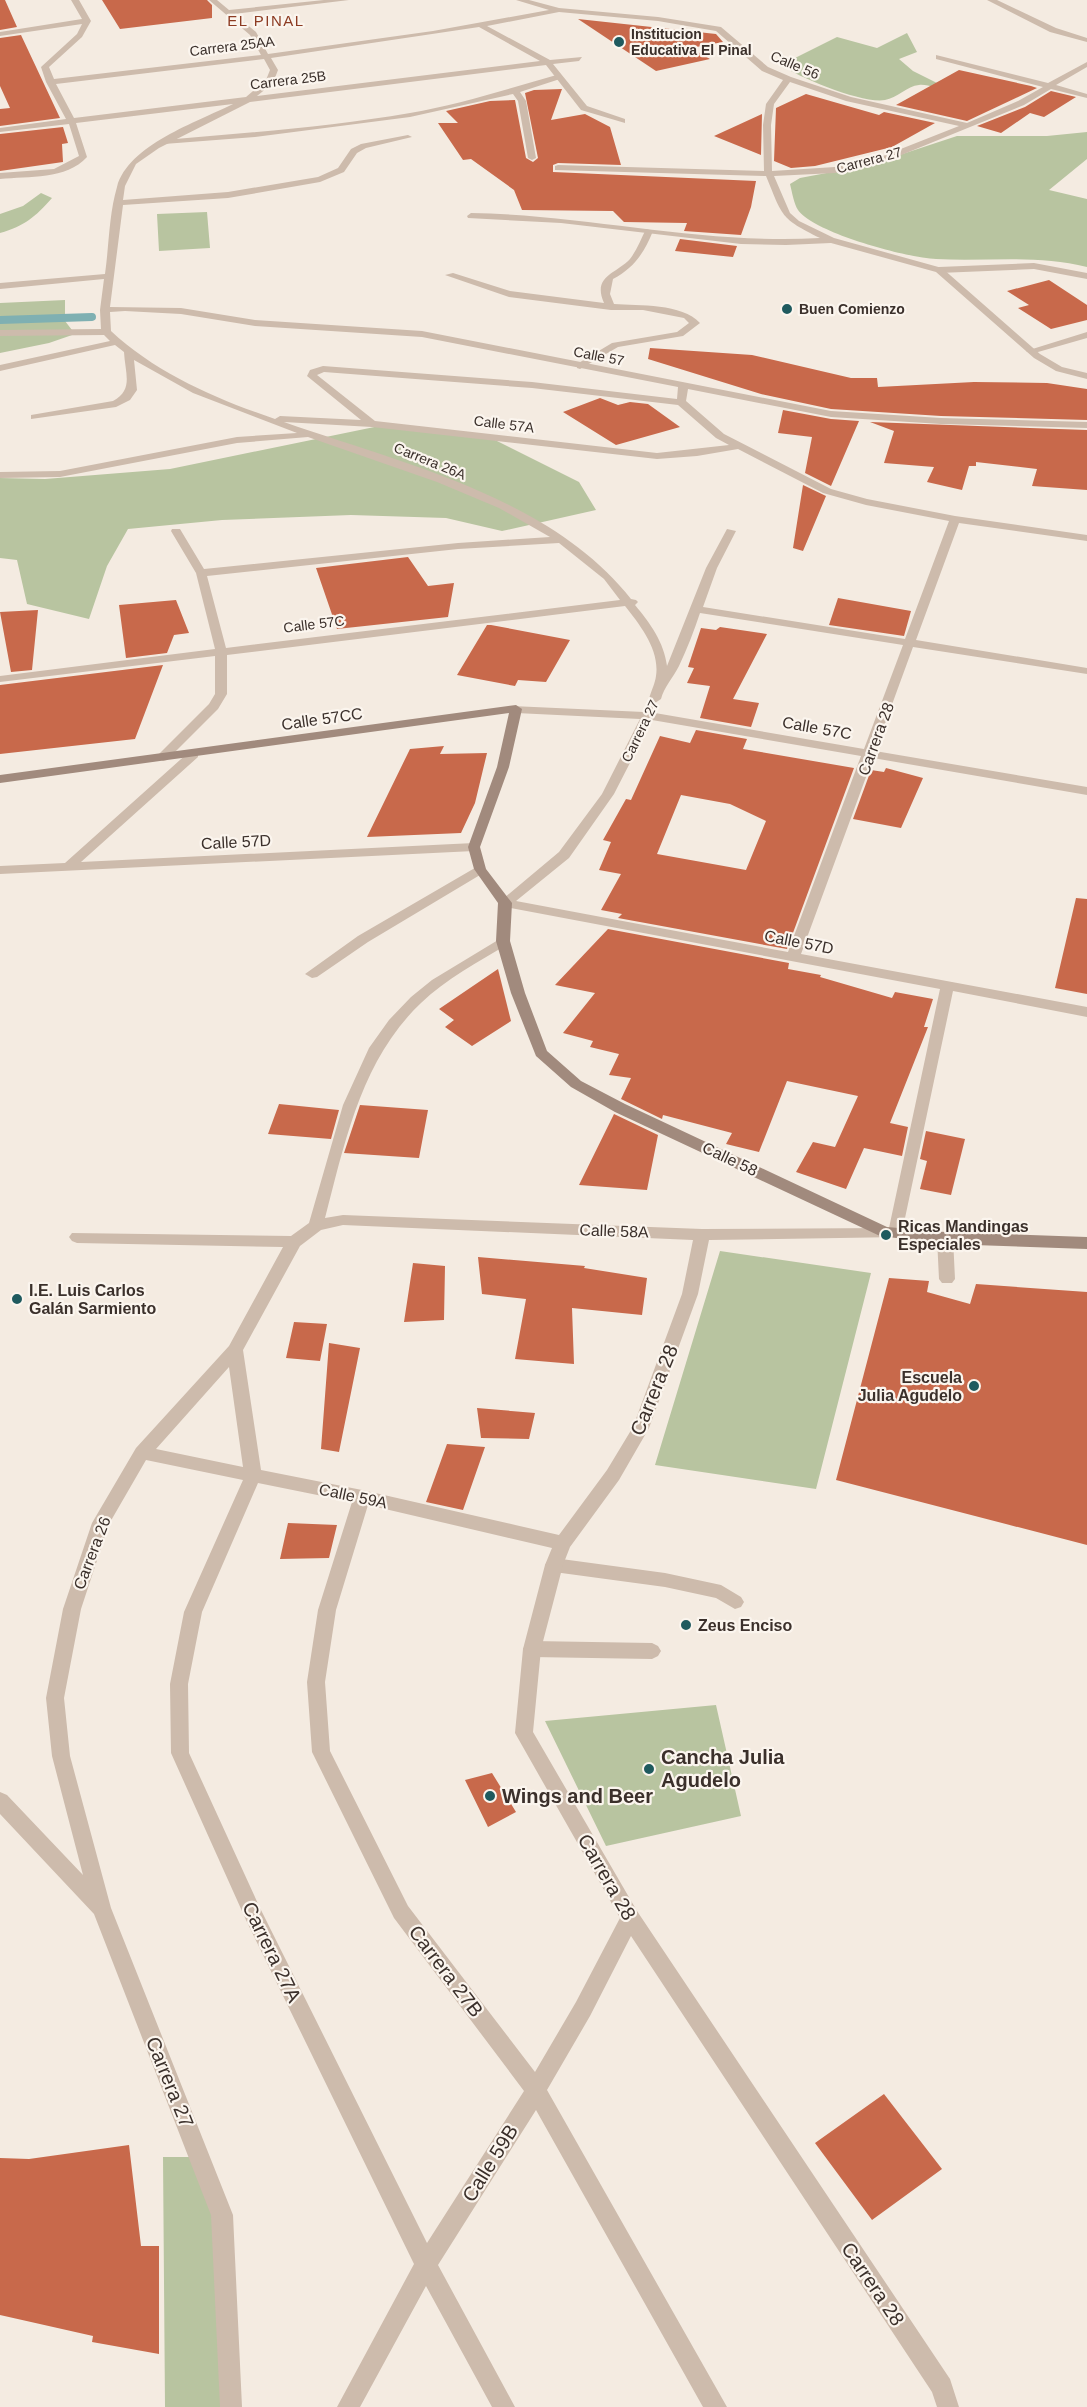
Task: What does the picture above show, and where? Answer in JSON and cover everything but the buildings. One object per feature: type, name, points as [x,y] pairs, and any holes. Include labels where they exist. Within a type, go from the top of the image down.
[{"type":"street","points":[[0,176],[64,169],[78,164],[83,157],[73,121],[50,82],[45,67],[51,58],[83,32],[87,21],[75,0]]},
{"type":"street","points":[[0,333],[105,332],[105,309],[121,186],[134,163],[164,142],[249,99],[270,81],[274,70],[253,34],[213,0]]},
{"type":"street","points":[[228,12],[345,0]]},
{"type":"street","name":"Calle 56","points":[[520,0],[559,10],[658,19],[718,29],[765,69],[788,79],[849,99],[964,125]]},
{"type":"street","points":[[991,0],[1053,30],[1087,40]]},
{"type":"street","name":"Carrera 25AA","points":[[50,82],[482,26],[559,10]]},
{"type":"street","points":[[0,34],[87,21]]},
{"type":"street","points":[[482,26],[547,62],[560,76],[570,94],[584,108],[622,122]]},
{"type":"street","points":[[939,57],[1087,96]]},
{"type":"street","name":"Carrera 25B","points":[[0,130],[579,59]]},
{"type":"street","name":"Carrera 27","points":[[558,168],[769,175],[835,170],[886,158],[1022,102],[1087,64]]},
{"type":"street","points":[[164,142],[255,135],[410,115],[515,91],[560,76]]},
{"type":"street","points":[[788,79],[770,104],[767,125],[769,175],[786,214],[796,223],[831,240],[939,270],[1034,266],[1087,276]]},
{"type":"street","points":[[515,91],[522,101],[532,158]]},
{"type":"street","points":[[119,203],[228,195],[320,179],[341,170],[354,151],[364,146],[408,137]]},
{"type":"street","points":[[471,216],[519,214],[650,231],[798,244],[831,240]]},
{"type":"street","points":[[611,307],[605,294],[609,278],[627,269],[640,252],[650,231]]},
{"type":"street","points":[[939,270],[1050,365],[1087,376]]},
{"type":"street","points":[[450,275],[508,294],[611,307],[643,307],[663,310],[687,316],[695,323],[680,334],[615,345],[580,366]]},
{"type":"street","points":[[0,286],[111,276]]},
{"type":"street","name":"Calle 57","points":[[105,309],[181,311],[255,323],[422,334],[831,414],[941,421],[1087,426]]},
{"type":"street","name":"Carrera 26A","points":[[105,332],[149,365],[196,392],[265,419],[396,463],[509,510],[561,540],[604,574],[632,602],[659,650],[662,671],[655,699]]},
{"type":"street","points":[[1031,351],[1087,335]]},
{"type":"street","points":[[0,368],[117,342]]},
{"type":"street","points":[[35,417],[116,404],[127,398],[132,390],[128,349]]},
{"type":"street","points":[[372,424],[312,376],[313,372],[323,369],[543,386],[681,402],[720,436],[827,490],[866,502],[955,519],[1087,538]]},
{"type":"street","points":[[681,402],[683,386]]},
{"type":"street","name":"Calle 57A","points":[[265,419],[372,424],[657,456],[697,453],[738,446]]},
{"type":"street","points":[[0,475],[60,474],[237,440],[316,436]]},
{"type":"street","name":"Carrera 28","points":[[794,957],[955,519]]},
{"type":"street","points":[[163,757],[214,706],[220,694],[221,650],[201,573],[176,531]]},
{"type":"street","name":"Carrera 27","points":[[506,903],[564,855],[608,794],[649,716],[655,699],[678,660],[716,556],[731,531]]},
{"type":"street","points":[[201,573],[458,546],[561,540]]},
{"type":"street","name":"Calle 57C","points":[[0,679],[221,650],[632,602]]},
{"type":"street","points":[[696,609],[1087,671]]},
{"type":"street","points":[[506,903],[480,869],[474,847],[503,767],[516,709]]},
{"type":"street","name":"Calle 57CC","points":[[0,779],[516,709],[649,716]]},
{"type":"street","name":"Calle 57C","points":[[649,716],[1087,791]]},
{"type":"street","points":[[69,867],[194,754]]},
{"type":"street","name":"Calle 57D","points":[[0,870],[474,847]]},
{"type":"street","points":[[312,974],[363,939],[480,869]]},
{"type":"street","name":"Calle 57D","points":[[506,903],[1087,1012]]},
{"type":"street","name":"Calle 58","points":[[506,903],[503,941],[518,993],[541,1053],[576,1084],[890,1233],[945,1238],[1087,1243]]},
{"type":"street","points":[[316,1226],[348,1106],[387,1031],[416,1000],[503,941]]},
{"type":"street","points":[[890,1233],[947,986]]},
{"type":"street","name":"Carrera 26","points":[[101,1908],[61,1756],[56,1698],[72,1609],[101,1523],[142,1453],[235,1350],[294,1242],[316,1226],[343,1220]]},
{"type":"street","name":"Calle 58A","points":[[343,1220],[702,1235],[890,1233]]},
{"type":"street","name":"Carrera 28","points":[[702,1235],[690,1294],[641,1428],[613,1475],[563,1543],[554,1565],[532,1649],[524,1733],[630,1918],[942,2387],[948,2407]]},
{"type":"street","points":[[77,1237],[294,1242]]},
{"type":"street","points":[[945,1238],[947,1279]]},
{"type":"street","points":[[235,1350],[253,1475]]},
{"type":"street","name":"Calle 59A","points":[[142,1453],[362,1497],[563,1543]]},
{"type":"street","name":"Carrera 27A","points":[[253,1475],[194,1612],[179,1684],[180,1753],[253,1914],[426,2265],[504,2407]]},
{"type":"street","name":"Carrera 27B","points":[[362,1497],[327,1610],[316,1682],[321,1752],[401,1912],[536,2090],[716,2407]]},
{"type":"street","points":[[554,1565],[665,1580],[722,1592],[735,1602]]},
{"type":"street","points":[[532,1649],[652,1650]]},
{"type":"street","name":"Carrera 27","points":[[0,1801],[101,1908],[222,2215],[231,2407]]},
{"type":"street","name":"Calle 59B","points":[[348,2407],[426,2265],[536,2090],[583,2009],[630,1918]]},
{"type":"green space","points":[[907,33],[917,52],[899,59],[913,71],[941,85],[910,87],[889,99],[875,100],[832,89],[802,77],[781,65],[837,37],[877,48]]},
{"type":"green space","points":[[1087,132],[1087,159],[1049,190],[1087,199],[1087,267],[1049,261],[923,258],[862,243],[807,219],[798,210],[790,184],[800,178],[869,165],[957,136],[1047,136]]},
{"type":"green space","points":[[41,193],[52,198],[29,220],[0,233],[0,214],[23,206]]},
{"type":"green space","points":[[207,212],[210,248],[159,251],[157,214]]},
{"type":"green space","points":[[65,300],[65,321],[75,334],[49,343],[0,353],[0,303]]},
{"type":"green space","points":[[389,424],[493,439],[579,482],[596,510],[502,531],[446,518],[351,515],[222,520],[128,529],[107,566],[89,619],[27,604],[17,560],[0,558],[0,478],[45,479],[170,469]]},
{"type":"green space","points":[[720,1251],[871,1273],[816,1489],[655,1465]]},
{"type":"green space","name":"Cancha Julia Agudelo","points":[[716,1705],[741,1816],[606,1846],[545,1721]]},
{"type":"green space","points":[[163,2157],[190,2157],[214,2217],[222,2407],[165,2407]]},
{"type":"waterway","points":[[0,320],[92,317]]},
{"type":"place","name":"Institucion Educativa El Pinal","points":[[619,42]]},
{"type":"place","name":"Buen Comienzo","points":[[787,309]]},
{"type":"place","name":"Ricas Mandingas Especiales","points":[[886,1235]]},
{"type":"place","name":"I.E. Luis Carlos Galán Sarmiento","points":[[17,1299]]},
{"type":"place","name":"Escuela Julia Agudelo","points":[[974,1386]]},
{"type":"place","name":"Zeus Enciso","points":[[686,1625]]},
{"type":"place","name":"Cancha Julia Agudelo","points":[[649,1769]]},
{"type":"place","name":"Wings and Beer","points":[[490,1796]]},
{"type":"district","name":"EL PINAL","points":[[266,20]]}]
